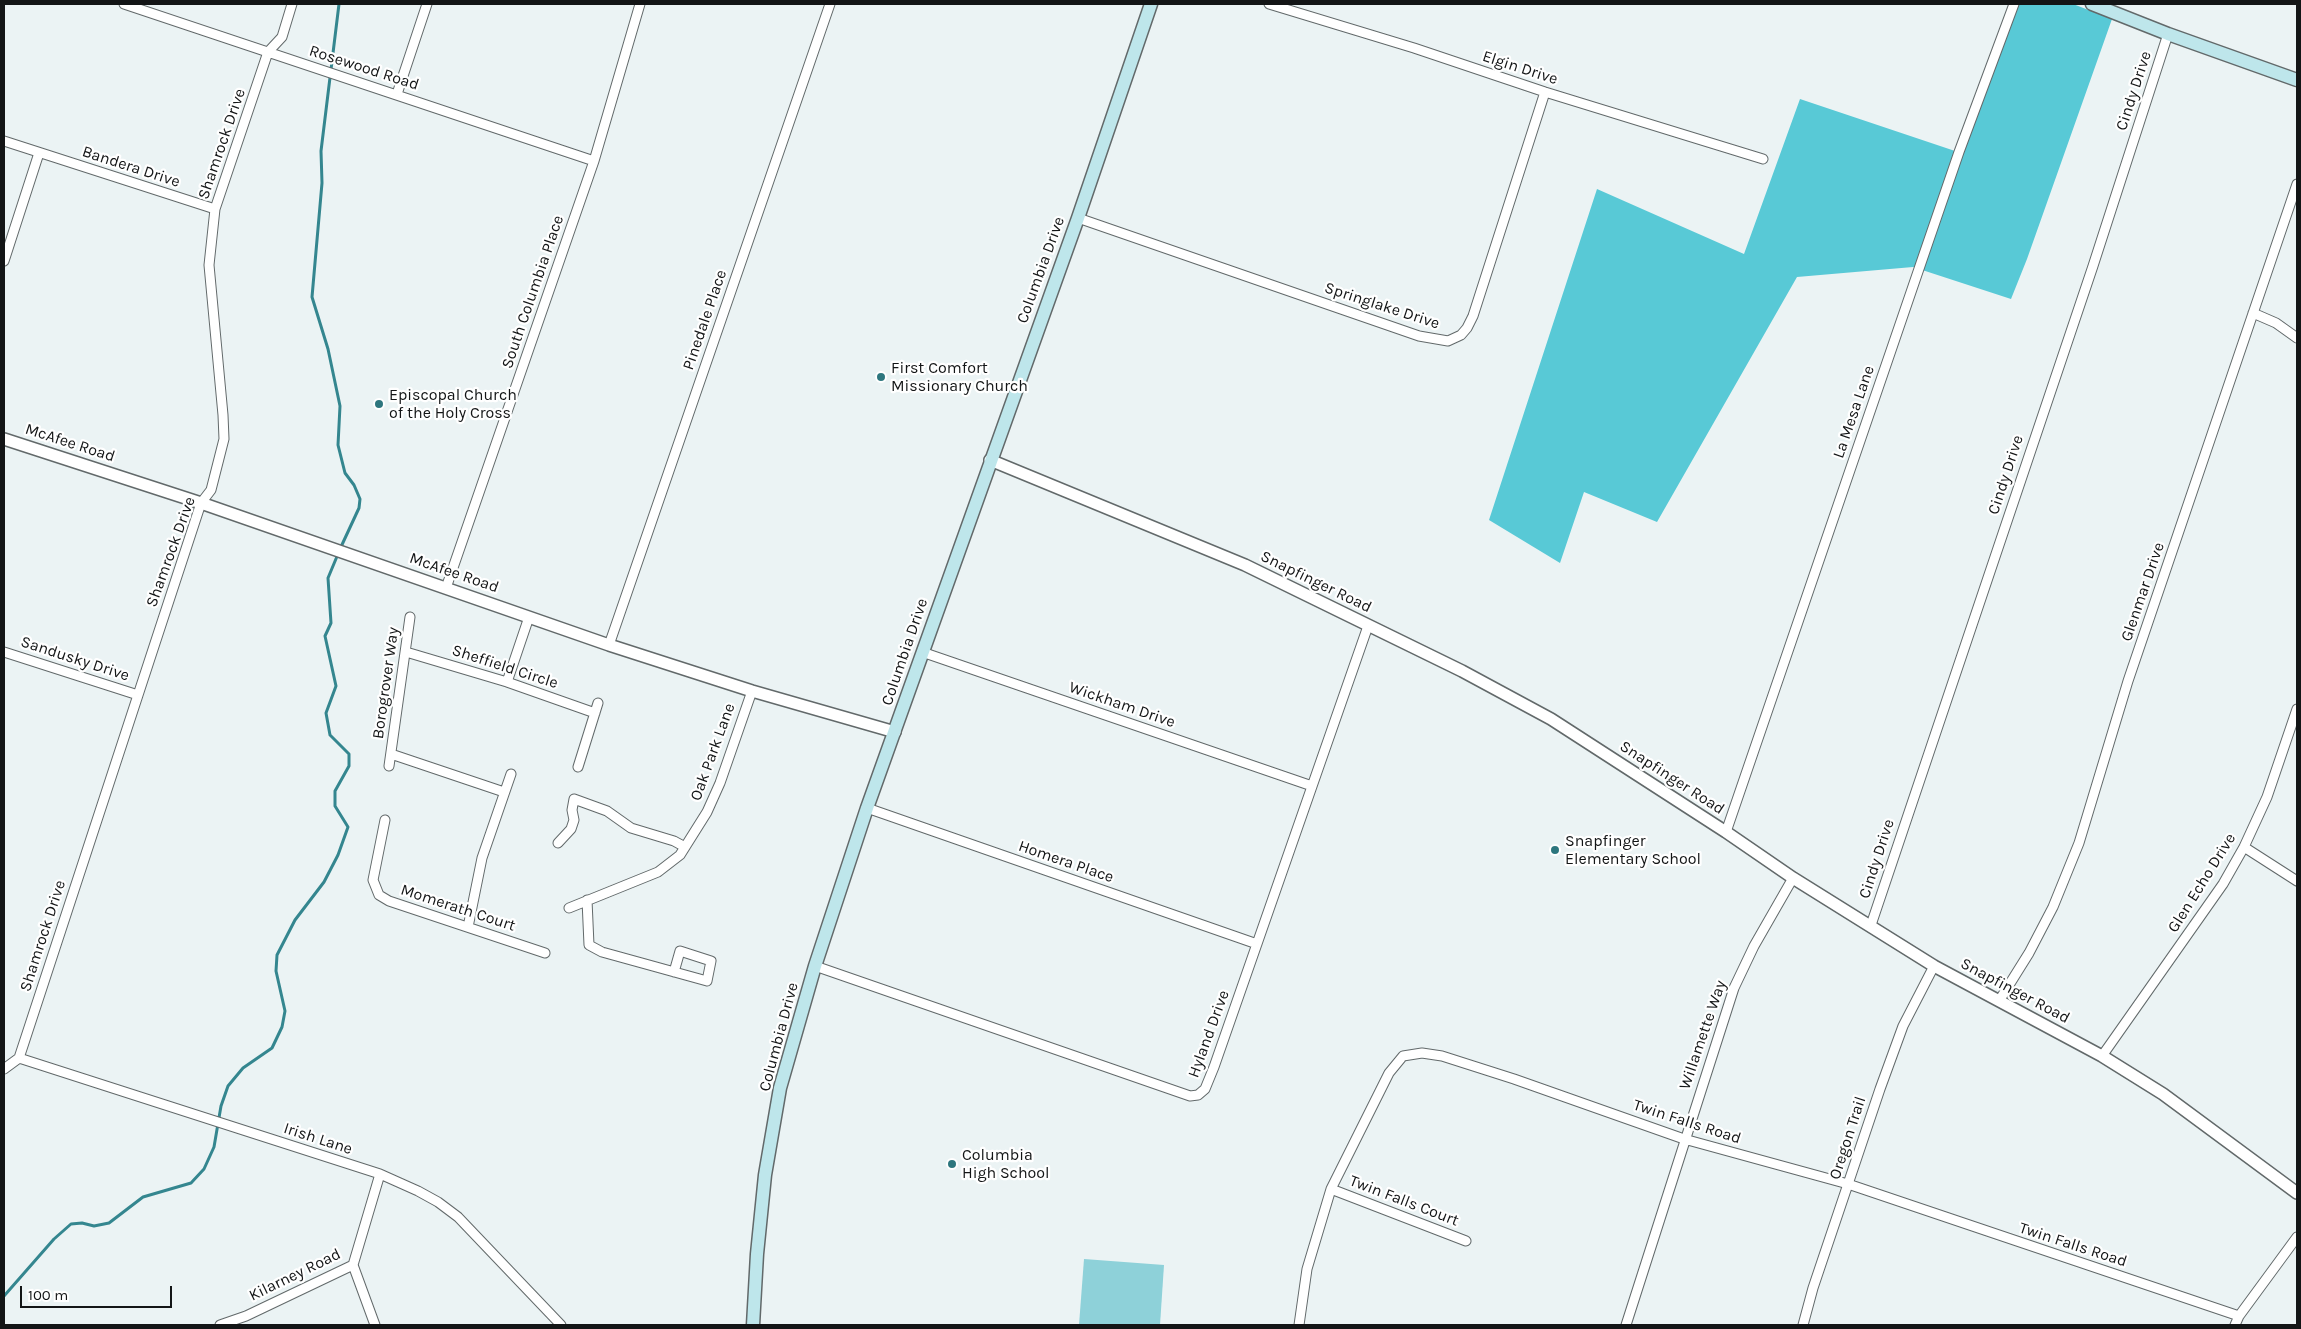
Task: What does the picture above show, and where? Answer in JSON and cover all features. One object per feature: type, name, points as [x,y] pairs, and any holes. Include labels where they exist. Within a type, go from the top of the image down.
[{"type":"main road","name":"Columbia Drive","points":[[753,1325],[757,1254],[765,1175],[780,1088],[815,966],[867,808],[1078,218],[1151,4]]},
{"type":"main road","points":[[2092,4],[2168,34],[2297,80]]},
{"type":"street","name":"Rosewood Road","points":[[124,4],[594,161]]},
{"type":"street","name":"Shamrock Drive","points":[[19,1058],[201,503],[211,490],[224,439],[208,264],[215,209],[268,52],[282,37],[292,4]]},
{"type":"street","points":[[397,94],[427,4]]},
{"type":"street","name":"South Columbia Place","points":[[446,588],[594,161],[640,4]]},
{"type":"street","name":"Pinedale Place","points":[[609,645],[830,4]]},
{"type":"street","name":"Elgin Drive","points":[[1269,4],[1763,159]]},
{"type":"street","name":"La Mesa Lane","points":[[1726,832],[1959,152],[2014,4]]},
{"type":"street","name":"Cindy Drive","points":[[1871,925],[2093,266],[2168,34]]},
{"type":"street","name":"Springlake Drive","points":[[1078,218],[1419,336],[1448,341],[1461,335],[1473,316],[1545,92]]},
{"type":"street","name":"Bandera Drive","points":[[4,141],[215,209]]},
{"type":"street","points":[[4,261],[38,153]]},
{"type":"street","name":"Glenmar Drive","points":[[1998,1001],[2029,953],[2053,907],[2079,843],[2128,681],[2297,184]]},
{"type":"street","points":[[2253,313],[2276,322],[2297,338]]},
{"type":"street","name":"McAfee Road","points":[[4,438],[201,503],[609,645],[752,691],[895,732]]},
{"type":"street","name":"Snapfinger Road","points":[[990,460],[1244,566],[1462,671],[1551,720],[1726,832],[1793,878],[1934,966],[2102,1056],[2164,1094],[2297,1193]]},
{"type":"street","name":"Borogrover Way","points":[[389,766],[410,617]]},
{"type":"street","points":[[507,682],[529,617]]},
{"type":"street","name":"Hyland Drive","points":[[815,966],[1190,1096],[1198,1095],[1206,1089],[1368,626]]},
{"type":"street","name":"Sandusky Drive","points":[[4,652],[138,695]]},
{"type":"street","name":"Sheffield Circle","points":[[406,652],[507,682],[594,713]]},
{"type":"street","name":"Wickham Drive","points":[[922,652],[1312,786]]},
{"type":"street","name":"Oak Park Lane","points":[[569,908],[658,872],[680,855],[707,812],[720,783],[752,691]]},
{"type":"street","points":[[578,767],[598,703]]},
{"type":"street","name":"Glen Echo Drive","points":[[2102,1056],[2223,884],[2244,847],[2267,797],[2297,709]]},
{"type":"street","name":"Borogrover Way","points":[[391,754],[504,792]]},
{"type":"street","points":[[468,927],[482,858],[511,774]]},
{"type":"street","points":[[558,843],[571,829],[574,820],[572,810],[574,799],[607,811],[631,828],[674,841],[684,847]]},
{"type":"street","name":"Homera Place","points":[[867,808],[1257,944]]},
{"type":"street","name":"Momerath Court","points":[[385,820],[373,880],[379,895],[389,902],[545,953]]},
{"type":"street","points":[[2244,847],[2297,881]]},
{"type":"street","name":"Willamette Way","points":[[1626,1325],[1684,1139],[1734,988],[1754,946],[1793,878]]},
{"type":"street","points":[[587,900],[589,945],[602,952],[674,972]]},
{"type":"street","name":"Oregon Trail","points":[[1803,1325],[1813,1288],[1903,1026],[1934,966]]},
{"type":"street","name":"Twin Falls Road","points":[[1299,1325],[1307,1269],[1331,1189],[1389,1073],[1403,1056],[1422,1053],[1442,1056],[1514,1079],[1684,1139],[1848,1184],[2239,1316]]},
{"type":"street","points":[[4,1069],[19,1058]]},
{"type":"street","name":"Irish Lane","points":[[19,1058],[380,1174],[438,1202],[458,1217],[552,1318],[561,1325]]},
{"type":"street","name":"Kilarney Road","points":[[220,1325],[246,1316],[353,1265],[380,1174]]},
{"type":"street","name":"Twin Falls Court","points":[[1331,1189],[1466,1241]]},
{"type":"street","points":[[2235,1325],[2239,1316],[2297,1237]]},
{"type":"street","points":[[353,1265],[375,1325]]},
{"type":"shaded area","points":[[2016,4],[2073,4],[2112,19],[2011,299],[1913,267],[1797,277],[1657,522],[1584,492],[1560,563],[1489,520],[1597,189],[1744,254],[1800,99],[1958,152]]},
{"type":"shaded area","points":[[1084,1259],[1164,1265],[1160,1325],[1079,1325]]},
{"type":"waterway","points":[[339,4],[321,151],[322,183],[312,297],[328,349],[340,406],[338,445],[345,473],[354,485],[360,499],[359,508],[340,549]]},
{"type":"waterway","points":[[4,1296],[54,1239],[71,1224],[82,1223],[94,1226],[109,1223],[143,1197],[191,1183],[204,1169],[214,1147],[221,1106],[228,1086],[243,1068],[272,1048],[282,1027],[285,1011],[276,971],[277,955],[295,920],[324,882],[338,855],[348,827],[335,806],[335,791],[349,766],[349,754],[330,735],[326,713],[336,686],[325,636],[331,623],[328,578],[338,554]]},
{"type":"place","name":"First Comfort Missionary Church","points":[[881,377]]},
{"type":"place","name":"Episcopal Church of the Holy Cross","points":[[379,404]]},
{"type":"place","name":"Snapfinger Elementary School","points":[[1555,850]]},
{"type":"place","name":"Columbia High School","points":[[952,1164]]}]
